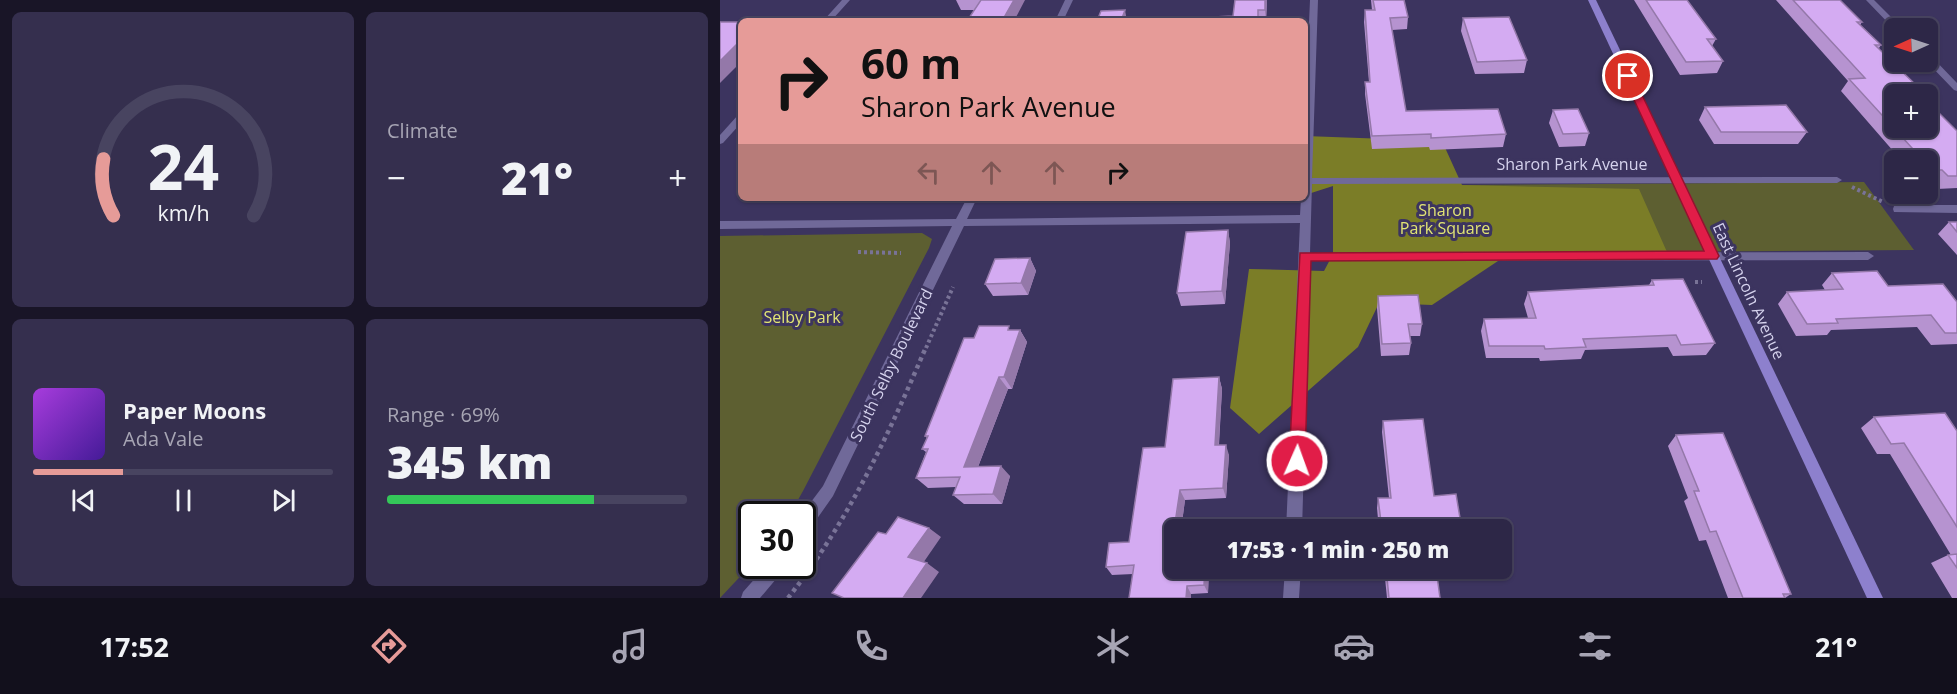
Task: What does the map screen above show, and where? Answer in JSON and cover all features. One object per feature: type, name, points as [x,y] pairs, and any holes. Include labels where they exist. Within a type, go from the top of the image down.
[{"type":"main road","name":"East Lincoln Avenue","points":[[1592,0],[1875,598]]},
{"type":"street","points":[[830,18],[846,0]]},
{"type":"street","points":[[1060,18],[1069,0]]},
{"type":"street","points":[[1308,181],[1314,0]]},
{"type":"street","points":[[1870,0],[1888,18]]},
{"type":"street","points":[[1938,68],[1957,88]]},
{"type":"street","points":[[720,141],[738,120]]},
{"type":"street","name":"Sharon Park Avenue","points":[[1308,181],[1837,180]]},
{"type":"street","name":"South Selby Boulevard","points":[[816,508],[828,491],[971,201]]},
{"type":"street","points":[[1294,519],[1307,201]]},
{"type":"street","points":[[1898,209],[1957,208]]},
{"type":"street","points":[[720,225],[1306,219]]},
{"type":"street","points":[[1305,257],[1868,256]]},
{"type":"street","points":[[749,598],[765,579]]},
{"type":"street","points":[[1292,598],[1293,579]]},
{"type":"path","points":[[1837,180],[1898,209]]},
{"type":"path","points":[[858,252],[901,254]]},
{"type":"path","points":[[788,598],[818,558],[849,507],[955,281]]},
{"type":"path","points":[[1695,282],[1702,282]]},
{"type":"green space","points":[[1308,136],[1442,141],[1462,185],[1639,189],[1667,252],[1510,253],[1432,305],[1379,303],[1358,347],[1259,434],[1230,408],[1249,269],[1324,271],[1333,254],[1333,186],[1308,194]]},
{"type":"green space","name":"Sharon Park Square","points":[[1864,182],[1914,250],[1333,254],[1333,186]]},
{"type":"green space","name":"Selby Park","points":[[922,233],[932,239],[797,501],[738,501],[738,579],[720,598],[720,236]]},
{"type":"building","points":[[981,0],[1014,0],[1004,18],[969,18]]},
{"type":"building","points":[[1235,0],[1265,0],[1265,10],[1258,10],[1258,18],[1214,18],[1233,16]]},
{"type":"building","points":[[1373,0],[1404,0],[1408,17],[1390,18],[1406,111],[1498,109],[1506,134],[1431,138],[1431,134],[1372,136],[1365,82],[1370,82],[1365,10],[1375,10]]},
{"type":"building","points":[[1646,0],[1687,0],[1716,39],[1707,39],[1723,61],[1686,62]]},
{"type":"building","points":[[1793,0],[1840,0],[1862,22],[1857,22],[1881,45],[1875,45],[1884,54],[1884,72],[1903,72],[1915,84],[1884,84],[1884,117],[1849,79],[1865,78]]},
{"type":"building","points":[[1125,10],[1122,18],[1098,18],[1101,11]]},
{"type":"building","points":[[1509,17],[1527,60],[1477,62],[1463,18]]},
{"type":"building","points":[[720,22],[738,22],[738,43],[720,61]]},
{"type":"building","points":[[1786,105],[1807,132],[1721,132],[1705,107]]},
{"type":"building","points":[[1578,109],[1589,133],[1563,134],[1553,110]]},
{"type":"building","points":[[1938,112],[1957,131],[1957,176],[1948,176],[1942,170],[1938,170],[1938,150],[1914,150],[1903,138],[1938,138]]},
{"type":"building","points":[[1949,222],[1957,222],[1957,232]]},
{"type":"building","points":[[1228,230],[1222,291],[1177,293],[1186,232]]},
{"type":"building","points":[[1030,258],[1021,283],[985,284],[995,259]]},
{"type":"building","points":[[1877,271],[1888,286],[1943,284],[1957,302],[1957,333],[1945,333],[1931,315],[1836,319],[1838,323],[1807,324],[1787,292],[1843,289],[1832,273]]},
{"type":"building","points":[[1683,279],[1715,343],[1681,345],[1676,335],[1583,339],[1586,347],[1545,349],[1544,346],[1489,346],[1484,319],[1536,318],[1528,292],[1654,285],[1652,280]]},
{"type":"building","points":[[1418,295],[1422,324],[1408,324],[1411,343],[1382,344],[1378,296]]},
{"type":"building","points":[[979,326],[1009,326],[1008,330],[1020,330],[1004,377],[999,377],[964,467],[1001,466],[993,494],[953,495],[960,477],[916,478],[928,449],[922,449],[928,436],[925,436],[964,338],[974,338]]},
{"type":"building","points":[[1219,377],[1215,445],[1226,445],[1223,488],[1180,490],[1176,519],[1164,519],[1164,579],[1204,579],[1204,585],[1187,586],[1186,598],[1129,598],[1134,565],[1106,567],[1109,543],[1129,542],[1143,448],[1165,447],[1173,379]]},
{"type":"building","points":[[1945,413],[1957,431],[1957,527],[1904,443],[1891,444],[1874,417]]},
{"type":"building","points":[[1423,419],[1434,496],[1456,494],[1460,519],[1381,519],[1378,498],[1391,498],[1383,421]]},
{"type":"building","points":[[1723,433],[1791,594],[1783,594],[1785,598],[1743,598],[1716,531],[1710,532],[1694,491],[1699,491],[1676,435]]},
{"type":"building","points":[[898,517],[929,528],[908,557],[927,563],[903,598],[844,598],[832,593],[878,532],[886,534]]},
{"type":"building","points":[[1957,554],[1957,568],[1948,555]]},
{"type":"building","points":[[1387,579],[1437,579],[1440,598],[1389,598]]},
{"type":"route","points":[[1297,461],[1305,257],[1713,256],[1628,76]]}]
